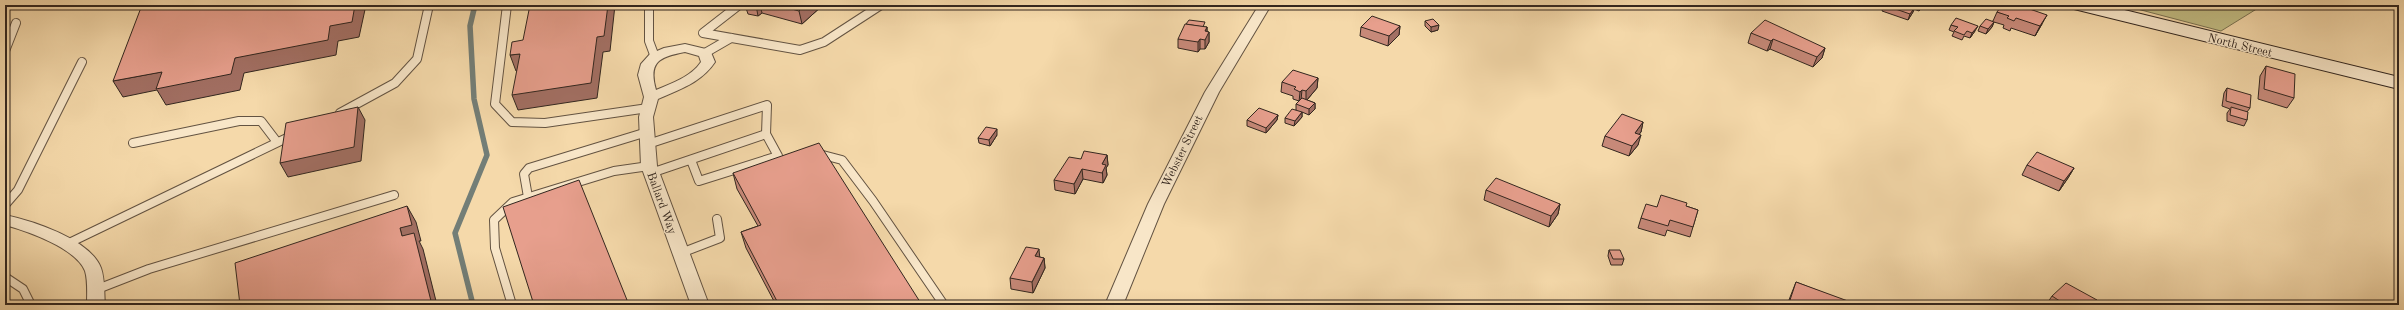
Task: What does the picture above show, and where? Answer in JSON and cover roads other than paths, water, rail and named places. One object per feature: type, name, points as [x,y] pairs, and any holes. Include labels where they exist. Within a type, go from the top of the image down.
[{"type":"main road","name":"North Street","points":[[2081,5],[2399,83]]},
{"type":"street","name":"Webster Street","points":[[1114,305],[1156,204],[1212,92],[1265,5]]},
{"type":"street","points":[[650,103],[693,77],[704,69],[708,62],[705,53],[685,48],[655,57]]},
{"type":"street","name":"Ballard Way","points":[[655,57],[648,64],[645,75],[650,103],[646,117],[650,170],[700,305]]},
{"type":"street","points":[[5,220],[26,225],[74,247],[93,269],[95,298]]},
{"type":"lane","points":[[331,117],[395,83],[417,59],[429,5]]},
{"type":"lane","points":[[507,5],[495,104],[512,122],[545,123],[650,103]]},
{"type":"lane","points":[[649,5],[649,41],[655,57]]},
{"type":"lane","points":[[739,5],[703,33],[800,50],[824,42],[881,5]]},
{"type":"lane","points":[[5,51],[16,23]]},
{"type":"lane","points":[[705,53],[731,38]]},
{"type":"lane","points":[[5,205],[18,190],[82,62]]},
{"type":"lane","points":[[528,197],[524,174],[529,168],[767,105],[766,134],[781,155],[699,181],[691,160]]},
{"type":"lane","points":[[133,143],[239,121],[261,121],[277,142]]},
{"type":"lane","points":[[67,244],[304,130]]},
{"type":"lane","points":[[512,305],[495,248],[494,220],[513,202],[614,171],[650,170],[691,160],[766,134]]},
{"type":"lane","points":[[812,152],[842,160],[873,200],[944,305]]},
{"type":"lane","points":[[95,298],[149,269],[394,195]]},
{"type":"lane","points":[[681,253],[720,238],[717,219]]},
{"type":"lane","points":[[5,277],[23,289],[31,305]]},
{"type":"waterway","points":[[473,305],[455,233],[487,155],[474,99],[470,26],[475,5]]}]
